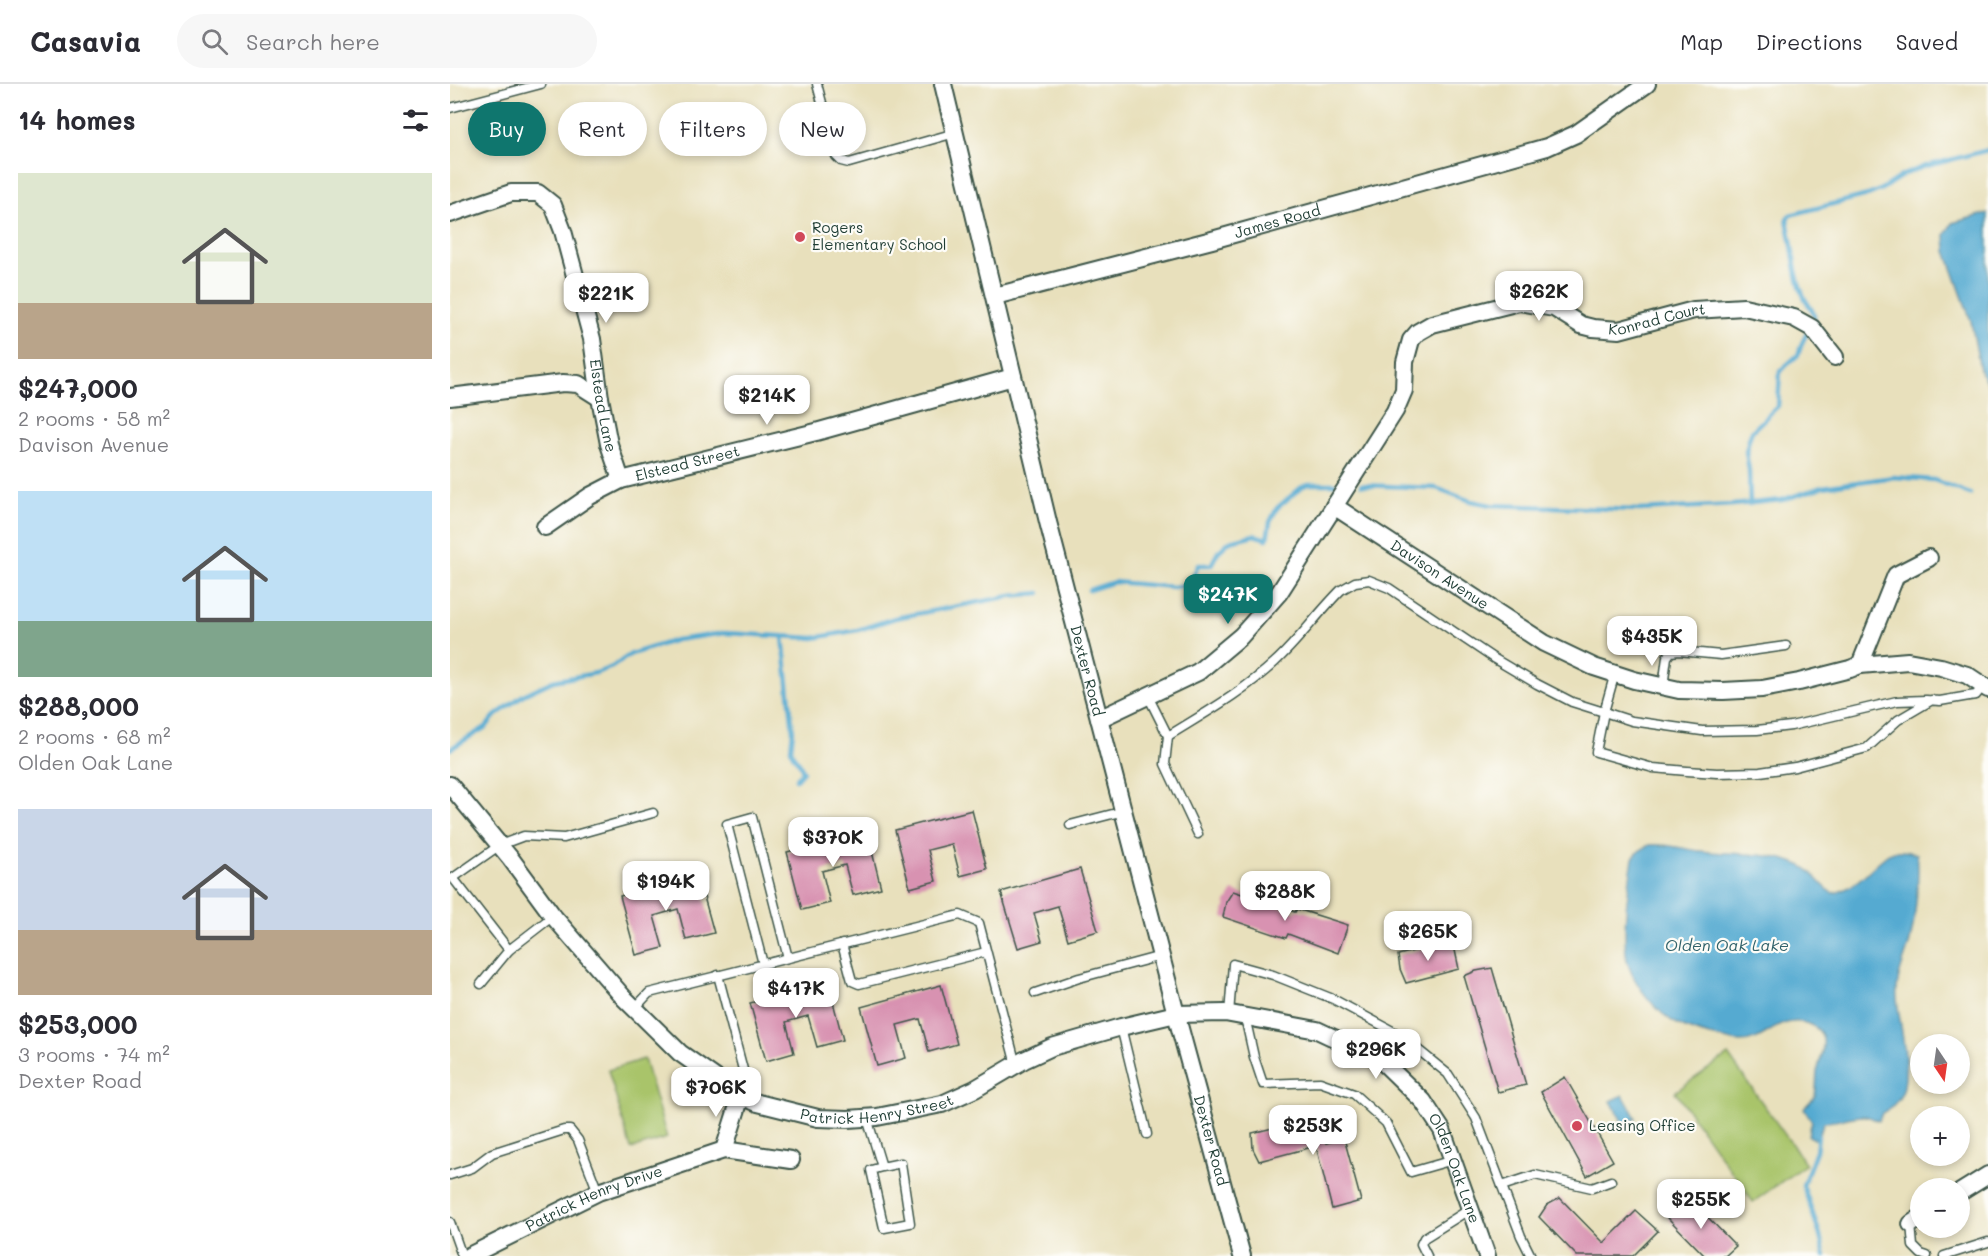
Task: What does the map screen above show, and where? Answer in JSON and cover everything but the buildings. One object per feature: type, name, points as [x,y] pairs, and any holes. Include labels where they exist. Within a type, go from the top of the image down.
[{"type":"street","name":"Dexter Road","points":[[943,84],[1013,377],[1099,719],[1242,1256]]},
{"type":"street","name":"James Road","points":[[995,296],[1212,240],[1496,162],[1559,142],[1576,134],[1647,84]]},
{"type":"street","name":"Elstead Lane","points":[[450,214],[511,193],[538,193],[553,205],[563,231],[592,339],[609,444],[621,480]]},
{"type":"street","name":"Konrad Court","points":[[1334,506],[1395,411],[1404,390],[1405,362],[1411,340],[1418,332],[1443,320],[1519,302],[1554,308],[1581,325],[1619,330],[1694,310],[1744,307],[1794,318],[1812,328],[1835,357]]},
{"type":"street","name":"Elstead Street","points":[[545,527],[590,496],[621,480],[816,432],[1013,377]]},
{"type":"street","points":[[450,397],[563,383],[578,384],[600,399]]},
{"type":"street","points":[[1099,719],[1198,672],[1241,636],[1279,593],[1334,506]]},
{"type":"street","name":"Davison Avenue","points":[[1334,506],[1544,642],[1594,667],[1634,680],[1679,690],[1723,692],[1762,689],[1851,669],[1860,664],[1908,661],[1967,675],[1986,688]]},
{"type":"street","points":[[1860,664],[1896,575],[1929,558]]},
{"type":"street","name":"Patrick Henry Street","points":[[450,785],[500,845],[553,916],[635,1008],[680,1053],[741,1096],[758,1103],[818,1118],[867,1118],[904,1113],[942,1104],[975,1089],[1052,1047],[1176,1014]]},
{"type":"street","name":"Olden Oak Lane","points":[[1176,1014],[1237,1015],[1317,1030],[1381,1060],[1423,1101],[1442,1130],[1487,1256]]},
{"type":"street","points":[[724,1150],[741,1096]]},
{"type":"street","name":"Patrick Henry Drive","points":[[469,1256],[598,1192],[724,1150],[791,1160]]},
{"type":"street","points":[[1970,1186],[1988,1175]]},
{"type":"lane","points":[[450,108],[524,86],[541,84]]},
{"type":"lane","points":[[817,84],[836,156],[841,161],[849,163],[955,133]]},
{"type":"lane","points":[[1168,736],[1233,697],[1254,681],[1276,661],[1341,590],[1355,582],[1369,580],[1389,588],[1493,658],[1537,684],[1572,702],[1632,721],[1702,731],[1735,731],[1791,726],[1897,701],[1940,701],[1976,695],[1986,688]]},
{"type":"lane","points":[[1663,687],[1667,657],[1671,652],[1721,655],[1786,646]]},
{"type":"lane","points":[[1615,674],[1596,752],[1653,768],[1717,773],[1760,772],[1795,767],[1867,748],[1898,720],[1932,700]]},
{"type":"lane","points":[[1148,696],[1168,736],[1165,764],[1198,834]]},
{"type":"lane","points":[[1070,825],[1124,811]]},
{"type":"lane","points":[[509,950],[452,880],[500,845],[524,836],[564,838],[653,813]]},
{"type":"lane","points":[[762,964],[727,824],[752,817],[788,958]]},
{"type":"lane","points":[[635,1008],[649,993],[960,915],[979,923],[1016,1065]]},
{"type":"lane","points":[[481,984],[509,950],[553,916]]},
{"type":"lane","points":[[842,944],[852,981],[859,984],[986,952]]},
{"type":"lane","points":[[1035,993],[1079,978],[1161,956]]},
{"type":"lane","points":[[1453,1160],[1411,1172],[1386,1123],[1354,1094],[1320,1082],[1263,1084],[1237,1015],[1233,964],[1273,975],[1333,999],[1400,1035],[1448,1074],[1476,1118],[1521,1236],[1531,1256]]},
{"type":"lane","points":[[718,975],[746,1081],[741,1096]]},
{"type":"lane","points":[[1121,1027],[1147,1134]]},
{"type":"lane","points":[[867,1118],[882,1167]]},
{"type":"lane","points":[[450,1175],[472,1168],[492,1153],[570,1130],[579,1140],[598,1192]]},
{"type":"lane","points":[[901,1163],[910,1223],[885,1228],[871,1170],[882,1167],[901,1163]]},
{"type":"lane","points":[[1502,1186],[1535,1175],[1592,1188],[1611,1181]]},
{"type":"lane","points":[[1427,1256],[1421,1244],[1424,1238],[1470,1209]]},
{"type":"lane","points":[[450,1222],[462,1256]]},
{"type":"lane","points":[[1914,1238],[1913,1246],[1921,1254],[1927,1256]]},
{"type":"lane","points":[[1944,1256],[1988,1242]]},
{"type":"green space","points":[[1728,1055],[1806,1164],[1753,1202],[1675,1092]]},
{"type":"green space","points":[[644,1059],[667,1138],[631,1149],[608,1070]]},
{"type":"water","points":[[1988,213],[1988,385],[1980,370],[1971,321],[1946,251],[1945,235],[1952,223]]},
{"type":"water","name":"Olden Oak Lake","points":[[1649,845],[1752,854],[1790,861],[1807,869],[1833,893],[1852,885],[1890,853],[1904,851],[1917,854],[1914,922],[1897,992],[1905,1053],[1904,1086],[1899,1098],[1882,1113],[1879,1121],[1860,1116],[1824,1122],[1818,1136],[1813,1139],[1808,1135],[1812,1122],[1804,1109],[1815,1095],[1817,1072],[1823,1050],[1822,1037],[1814,1027],[1805,1023],[1787,1023],[1749,1041],[1733,1041],[1689,1030],[1671,1020],[1653,1005],[1632,975],[1626,954],[1625,930],[1633,858]]},
{"type":"water","points":[[1623,1095],[1636,1118],[1624,1125],[1611,1101]]},
{"type":"waterway","points":[[1813,324],[1814,314],[1801,290],[1796,272],[1787,218],[1790,215],[1868,195],[1903,175],[1923,167],[1988,150]]},
{"type":"waterway","points":[[1750,504],[1746,452],[1749,439],[1752,431],[1778,406],[1780,371],[1798,355],[1808,331]]},
{"type":"waterway","points":[[1361,485],[1436,488],[1471,501],[1491,505],[1640,510],[1782,500],[1822,487],[1894,477],[1934,480],[1970,494]]},
{"type":"waterway","points":[[1089,590],[1114,582],[1173,587],[1188,585],[1198,565],[1211,565],[1218,552],[1230,541],[1254,535],[1267,539],[1270,522],[1277,508],[1303,486],[1335,484]]},
{"type":"waterway","points":[[450,749],[486,727],[495,716],[523,695],[553,681],[596,673],[612,667],[631,654],[676,640],[725,633],[814,638],[858,630],[895,618],[1011,596],[1040,593]]},
{"type":"waterway","points":[[783,637],[793,731],[791,749],[803,771],[796,779]]},
{"type":"waterway","points":[[1818,1136],[1816,1151],[1803,1185],[1825,1256]]},
{"type":"place","name":"Rogers Elementary School","points":[[800,237]]},
{"type":"place","name":"Leasing Office","points":[[1577,1126]]}]
